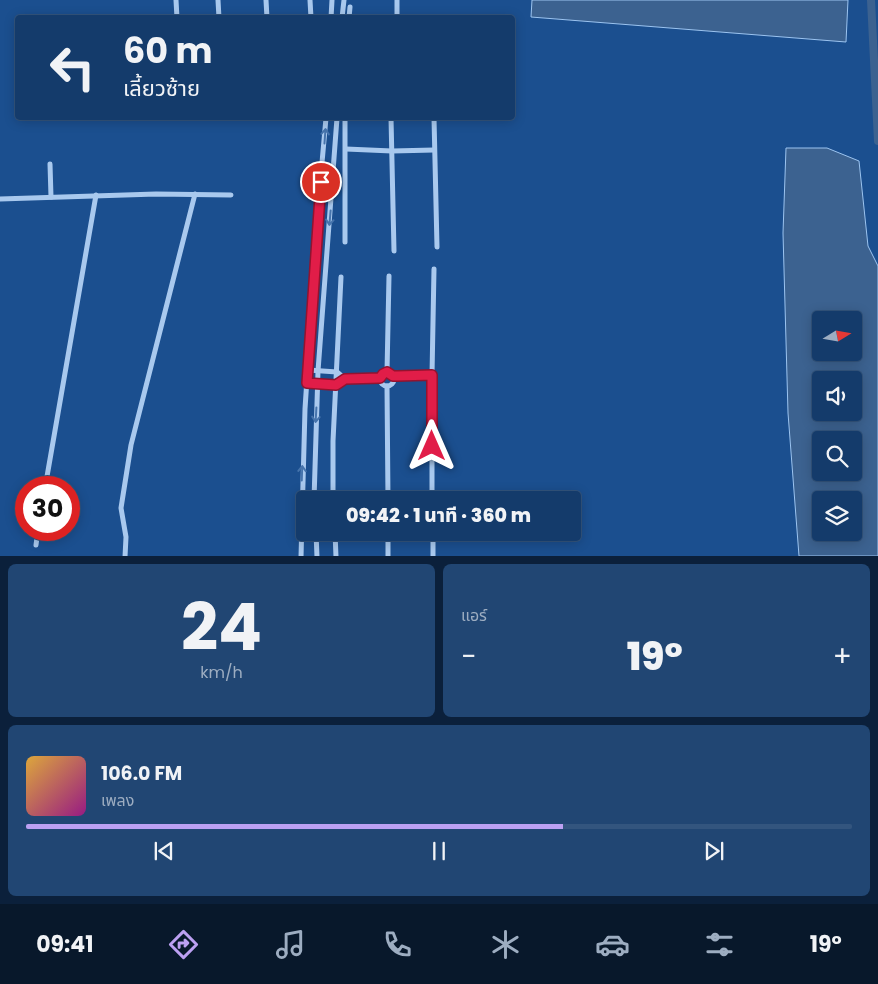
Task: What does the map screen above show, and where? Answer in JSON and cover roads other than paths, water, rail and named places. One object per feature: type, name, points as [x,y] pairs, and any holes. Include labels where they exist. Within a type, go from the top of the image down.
[{"type":"street","points":[[176,0],[177,15]]},
{"type":"street","points":[[218,0],[219,15]]},
{"type":"street","points":[[266,0],[267,15]]},
{"type":"street","points":[[310,0],[312,15]]},
{"type":"street","points":[[331,15],[332,0]]},
{"type":"street","points":[[342,15],[344,0]]},
{"type":"street","points":[[397,0],[397,15]]},
{"type":"street","points":[[349,15],[350,6]]},
{"type":"street","points":[[301,491],[319,196],[326,120]]},
{"type":"street","points":[[314,491],[318,371],[337,120]]},
{"type":"street","points":[[345,120],[345,242]]},
{"type":"street","points":[[391,120],[394,251]]},
{"type":"street","points":[[434,120],[437,247]]},
{"type":"street","points":[[346,149],[434,150]]},
{"type":"street","points":[[324,153],[335,154]]},
{"type":"street","points":[[50,164],[51,197]]},
{"type":"street","points":[[125,556],[126,537],[121,508],[131,445],[196,194]]},
{"type":"street","points":[[47,476],[96,195]]},
{"type":"street","points":[[0,199],[96,195],[231,195]]},
{"type":"street","points":[[432,491],[434,269]]},
{"type":"street","points":[[387,372],[389,276]]},
{"type":"street","points":[[334,491],[333,441],[341,277]]},
{"type":"street","points":[[308,370],[337,372],[345,379]]},
{"type":"street","points":[[307,383],[336,385],[345,379],[380,378],[387,372]]},
{"type":"street","points":[[387,372],[393,376],[432,375]]},
{"type":"street","points":[[387,386],[393,382],[393,376]]},
{"type":"street","points":[[380,378],[382,383],[387,386]]},
{"type":"street","points":[[387,386],[388,491]]},
{"type":"street","points":[[36,546],[37,541]]},
{"type":"street","points":[[301,556],[302,541]]},
{"type":"street","points":[[316,541],[317,556]]},
{"type":"street","points":[[335,541],[336,556]]},
{"type":"street","points":[[388,541],[388,556]]},
{"type":"street","points":[[433,541],[433,556]]},
{"type":"water","points":[[532,0],[848,0],[846,42],[531,17]]},
{"type":"water","points":[[786,148],[827,148],[859,161],[868,246],[878,266],[878,556],[799,556],[788,413],[783,233]]},
{"type":"waterway","points":[[871,0],[878,141]]}]
